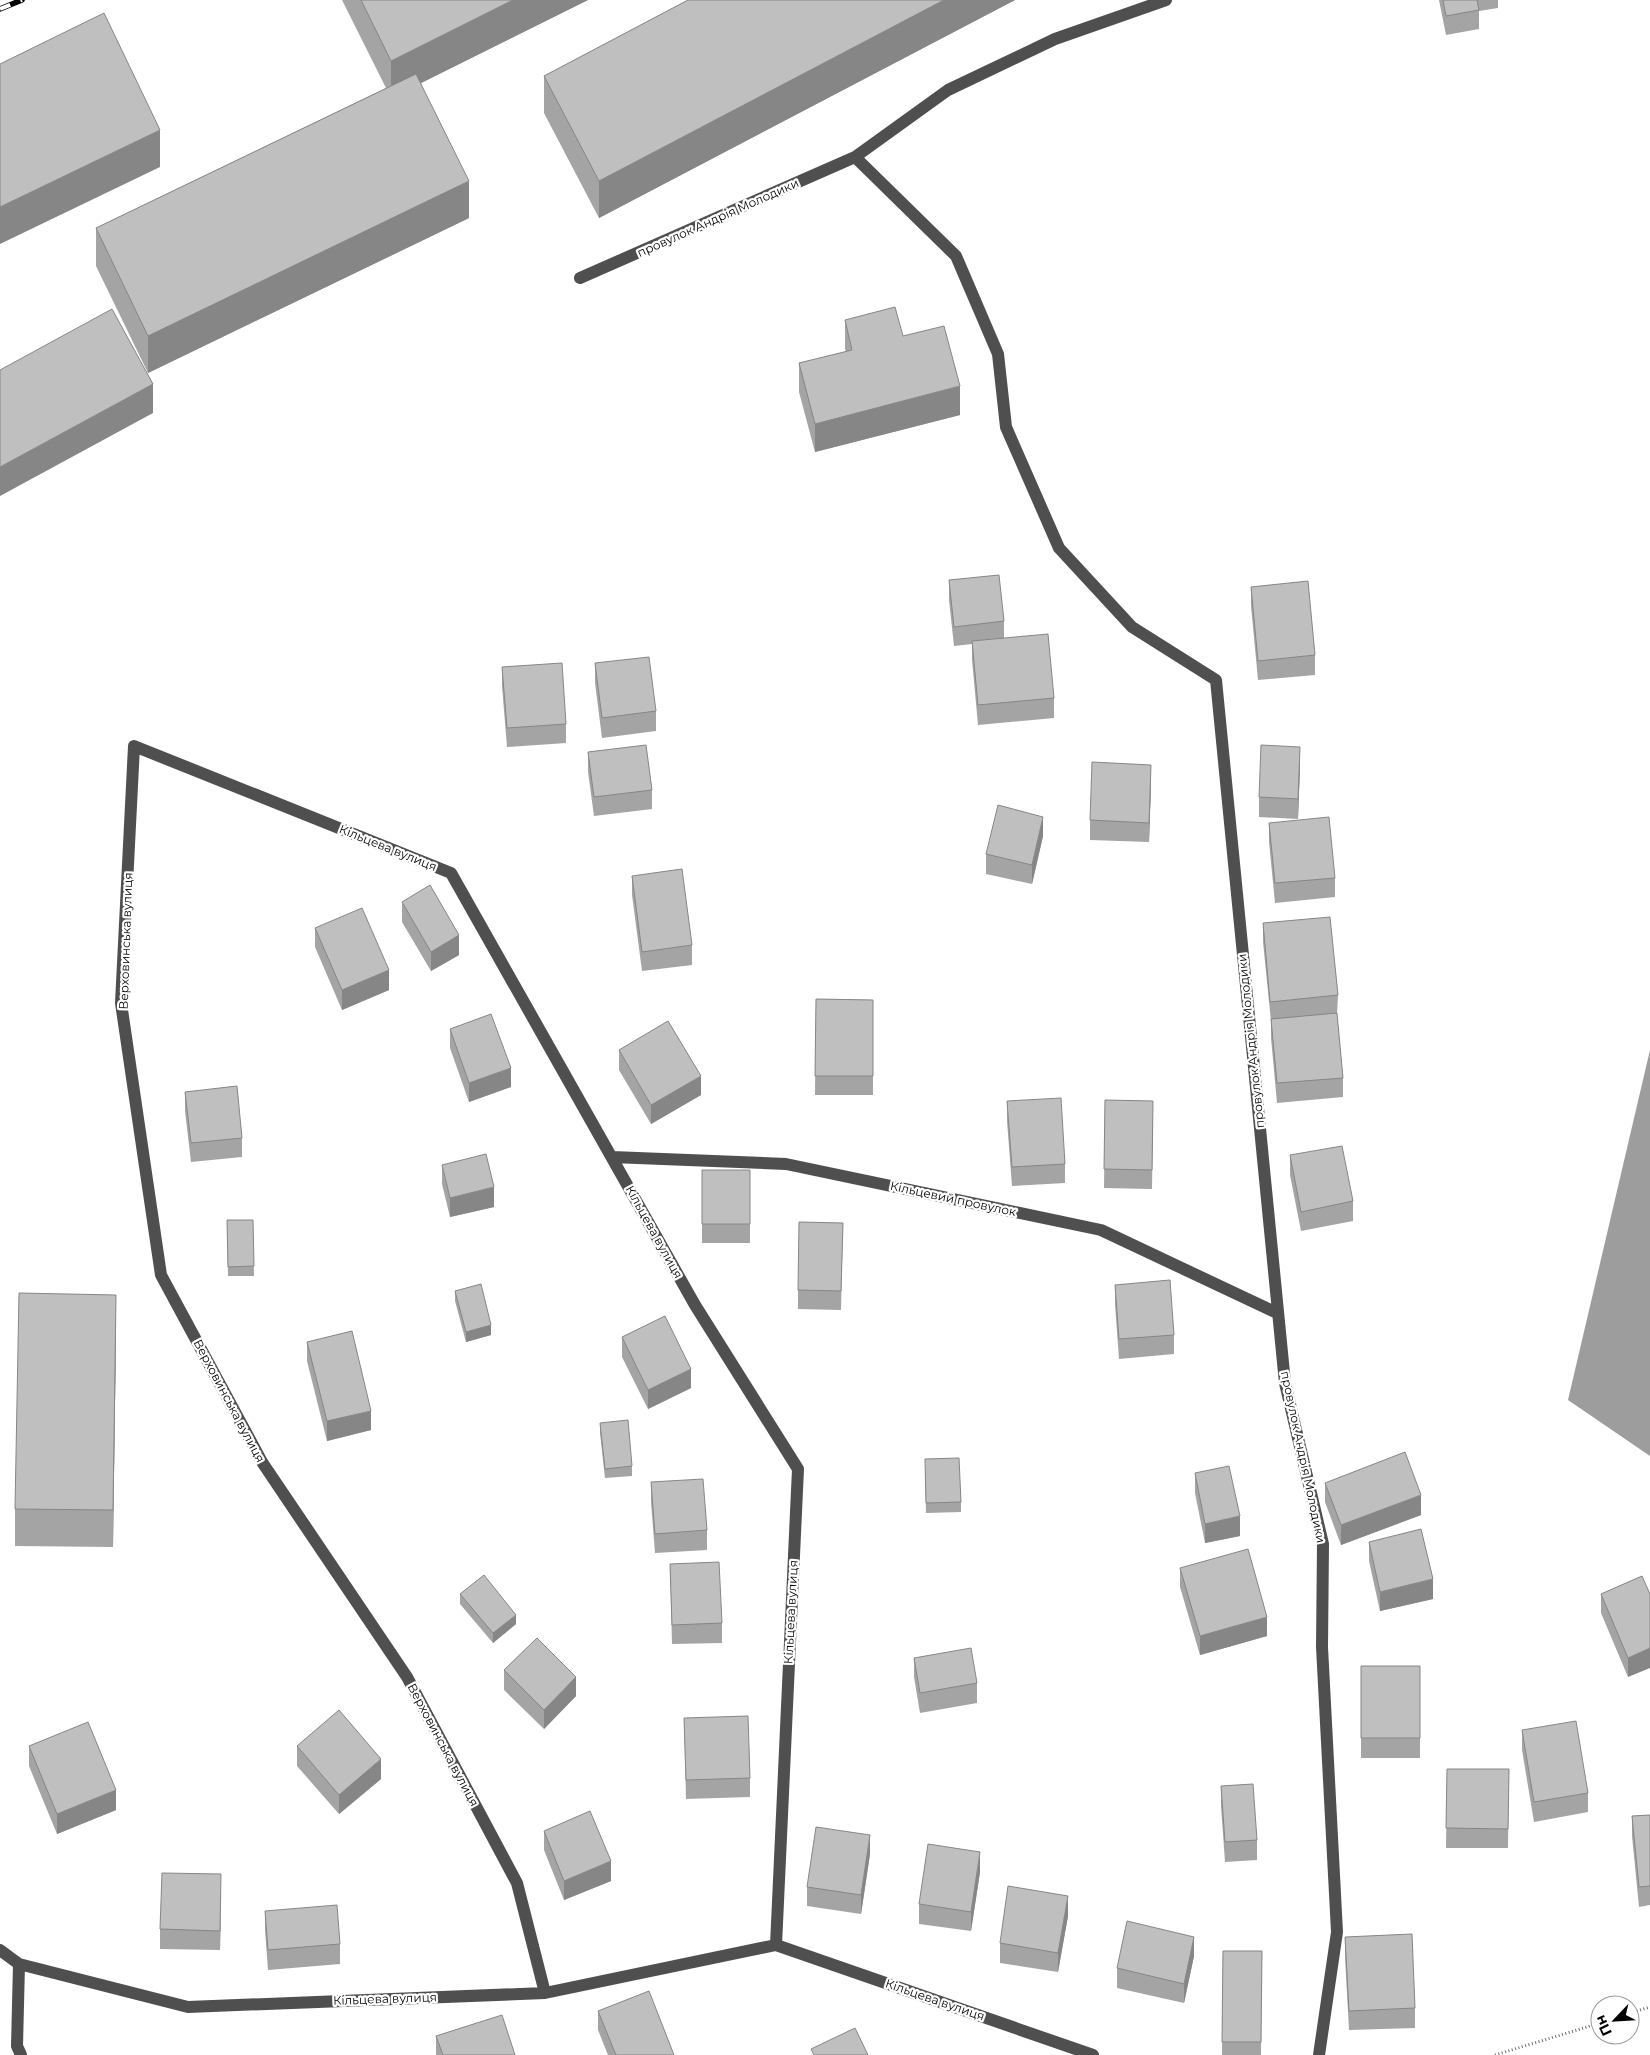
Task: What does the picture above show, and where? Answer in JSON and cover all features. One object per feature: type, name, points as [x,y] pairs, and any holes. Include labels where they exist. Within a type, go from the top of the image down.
[{"type":"street","name":"провулок Андрія Молодики","points":[[580,278],[855,157],[948,90],[1055,39],[1166,0]]},
{"type":"street","name":"провулок Андрія Молодики","points":[[855,157],[956,256],[998,354],[1006,427],[1059,548],[1132,627],[1216,680],[1284,1382],[1323,1544],[1322,1647],[1337,1932],[1319,2055]]},
{"type":"street","name":"Кільцева вулиця","points":[[134,746],[451,874],[695,1305],[798,1469],[776,1945]]},
{"type":"street","name":"Верховинська вулиця","points":[[134,746],[122,1003],[161,1274],[262,1462],[412,1686],[516,1883],[545,1993]]},
{"type":"street","name":"Кільцевий провулок","points":[[612,1157],[786,1164],[1101,1230],[1277,1313]]},
{"type":"street","name":"Кільцева вулиця","points":[[0,1950],[19,1964],[188,2007],[545,1993],[776,1945],[1094,2055]]},
{"type":"street","points":[[19,1964],[17,2046],[21,2055]]},
{"type":"path","points":[[1495,2055],[1590,2025]]},
{"type":"shaded area","points":[[1650,1050],[1650,1456],[1568,1400]]},
{"type":"building","points":[[361,0],[513,0],[391,61]]},
{"type":"building","points":[[688,0],[944,0],[599,181],[544,76]]},
{"type":"building","points":[[1443,0],[1477,0],[1479,10],[1446,16]]},
{"type":"building","points":[[104,13],[160,130],[0,207],[0,64]]},
{"type":"building","points":[[416,74],[469,181],[148,336],[96,228]]},
{"type":"building","points":[[895,307],[903,336],[944,326],[960,386],[815,424],[799,363],[852,350],[845,320]]},
{"type":"building","points":[[112,309],[153,384],[0,467],[0,370]]},
{"type":"building","points":[[999,575],[1004,621],[954,627],[949,580]]},
{"type":"building","points":[[1308,581],[1315,655],[1258,661],[1251,587]]},
{"type":"building","points":[[1048,634],[1054,698],[978,705],[972,641]]},
{"type":"building","points":[[649,657],[656,711],[602,718],[595,663]]},
{"type":"building","points":[[562,663],[566,724],[507,728],[502,667]]},
{"type":"building","points":[[646,745],[652,790],[594,797],[588,752]]},
{"type":"building","points":[[1261,745],[1300,747],[1298,799],[1259,797]]},
{"type":"building","points":[[1092,762],[1151,765],[1149,823],[1090,820]]},
{"type":"building","points":[[998,805],[1043,817],[1032,865],[986,854]]},
{"type":"building","points":[[1329,817],[1335,878],[1275,883],[1269,823]]},
{"type":"building","points":[[682,869],[692,945],[642,952],[632,876]]},
{"type":"building","points":[[430,885],[459,935],[431,952],[402,902]]},
{"type":"building","points":[[362,908],[389,970],[342,990],[315,928]]},
{"type":"building","points":[[1330,917],[1338,995],[1270,1002],[1263,923]]},
{"type":"building","points":[[816,999],[873,1000],[873,1076],[815,1076]]},
{"type":"building","points":[[1337,1013],[1343,1078],[1277,1083],[1271,1019]]},
{"type":"building","points":[[491,1014],[511,1068],[469,1083],[450,1029]]},
{"type":"building","points":[[668,1021],[701,1076],[651,1105],[619,1050]]},
{"type":"building","points":[[237,1086],[242,1138],[191,1143],[185,1092]]},
{"type":"building","points":[[1061,1098],[1065,1164],[1012,1167],[1007,1101]]},
{"type":"building","points":[[1105,1100],[1153,1101],[1152,1170],[1104,1169]]},
{"type":"building","points":[[1342,1146],[1353,1201],[1301,1212],[1290,1155]]},
{"type":"building","points":[[486,1154],[494,1187],[450,1198],[442,1165]]},
{"type":"building","points":[[702,1170],[750,1170],[750,1224],[702,1224]]},
{"type":"building","points":[[227,1220],[253,1220],[254,1266],[228,1267]]},
{"type":"building","points":[[799,1222],[843,1223],[841,1291],[798,1290]]},
{"type":"building","points":[[1170,1280],[1174,1335],[1119,1339],[1115,1285]]},
{"type":"building","points":[[481,1284],[491,1325],[466,1332],[455,1291]]},
{"type":"building","points":[[19,1293],[116,1295],[113,1510],[15,1509]]},
{"type":"building","points":[[665,1316],[691,1369],[648,1390],[622,1337]]},
{"type":"building","points":[[352,1331],[371,1411],[327,1421],[307,1342]]},
{"type":"building","points":[[628,1420],[632,1466],[605,1469],[600,1423]]},
{"type":"building","points":[[1405,1452],[1421,1495],[1341,1525],[1325,1483]]},
{"type":"building","points":[[959,1458],[961,1502],[926,1503],[925,1459]]},
{"type":"building","points":[[1229,1466],[1240,1516],[1205,1524],[1195,1473]]},
{"type":"building","points":[[703,1479],[707,1530],[655,1534],[651,1482]]},
{"type":"building","points":[[1421,1529],[1433,1579],[1380,1592],[1369,1542]]},
{"type":"building","points":[[1248,1549],[1267,1617],[1200,1636],[1180,1568]]},
{"type":"building","points":[[719,1562],[722,1623],[672,1625],[670,1564]]},
{"type":"building","points":[[484,1575],[516,1615],[493,1633],[460,1594]]},
{"type":"building","points":[[1642,1576],[1650,1594],[1650,1648],[1628,1658],[1601,1594]]},
{"type":"building","points":[[537,1638],[576,1677],[544,1710],[504,1670]]},
{"type":"building","points":[[971,1648],[977,1683],[920,1693],[914,1658]]},
{"type":"building","points":[[1361,1666],[1420,1666],[1420,1738],[1361,1738]]},
{"type":"building","points":[[339,1710],[381,1759],[339,1795],[297,1746]]},
{"type":"building","points":[[748,1716],[750,1778],[686,1780],[684,1718]]},
{"type":"building","points":[[1576,1721],[1588,1793],[1534,1802],[1522,1730]]},
{"type":"building","points":[[88,1722],[116,1790],[57,1814],[29,1746]]},
{"type":"building","points":[[1447,1769],[1509,1769],[1508,1829],[1446,1828]]},
{"type":"building","points":[[1253,1784],[1257,1840],[1225,1842],[1221,1786]]},
{"type":"building","points":[[590,1811],[611,1861],[564,1881],[544,1831]]},
{"type":"building","points":[[1650,1815],[1650,1886],[1639,1887],[1632,1816]]},
{"type":"building","points":[[816,1827],[870,1835],[861,1895],[807,1887]]},
{"type":"building","points":[[928,1844],[980,1852],[971,1912],[919,1904]]},
{"type":"building","points":[[162,1873],[221,1874],[220,1931],[160,1929]]},
{"type":"building","points":[[1008,1886],[1068,1896],[1058,1953],[1000,1943]]},
{"type":"building","points":[[337,1905],[340,1944],[268,1950],[265,1911]]},
{"type":"building","points":[[1127,1921],[1194,1937],[1184,1984],[1117,1968]]},
{"type":"building","points":[[1412,1934],[1415,2008],[1349,2011],[1345,1937]]},
{"type":"building","points":[[1223,1951],[1262,1951],[1261,2042],[1222,2042]]},
{"type":"building","points":[[649,1991],[674,2055],[616,2055],[598,2011]]},
{"type":"building","points":[[502,2015],[515,2055],[443,2055],[436,2036]]},
{"type":"building","points":[[855,2028],[868,2055],[814,2055],[811,2049]]},
{"type":"railway","points":[[0,9],[22,0]]}]
